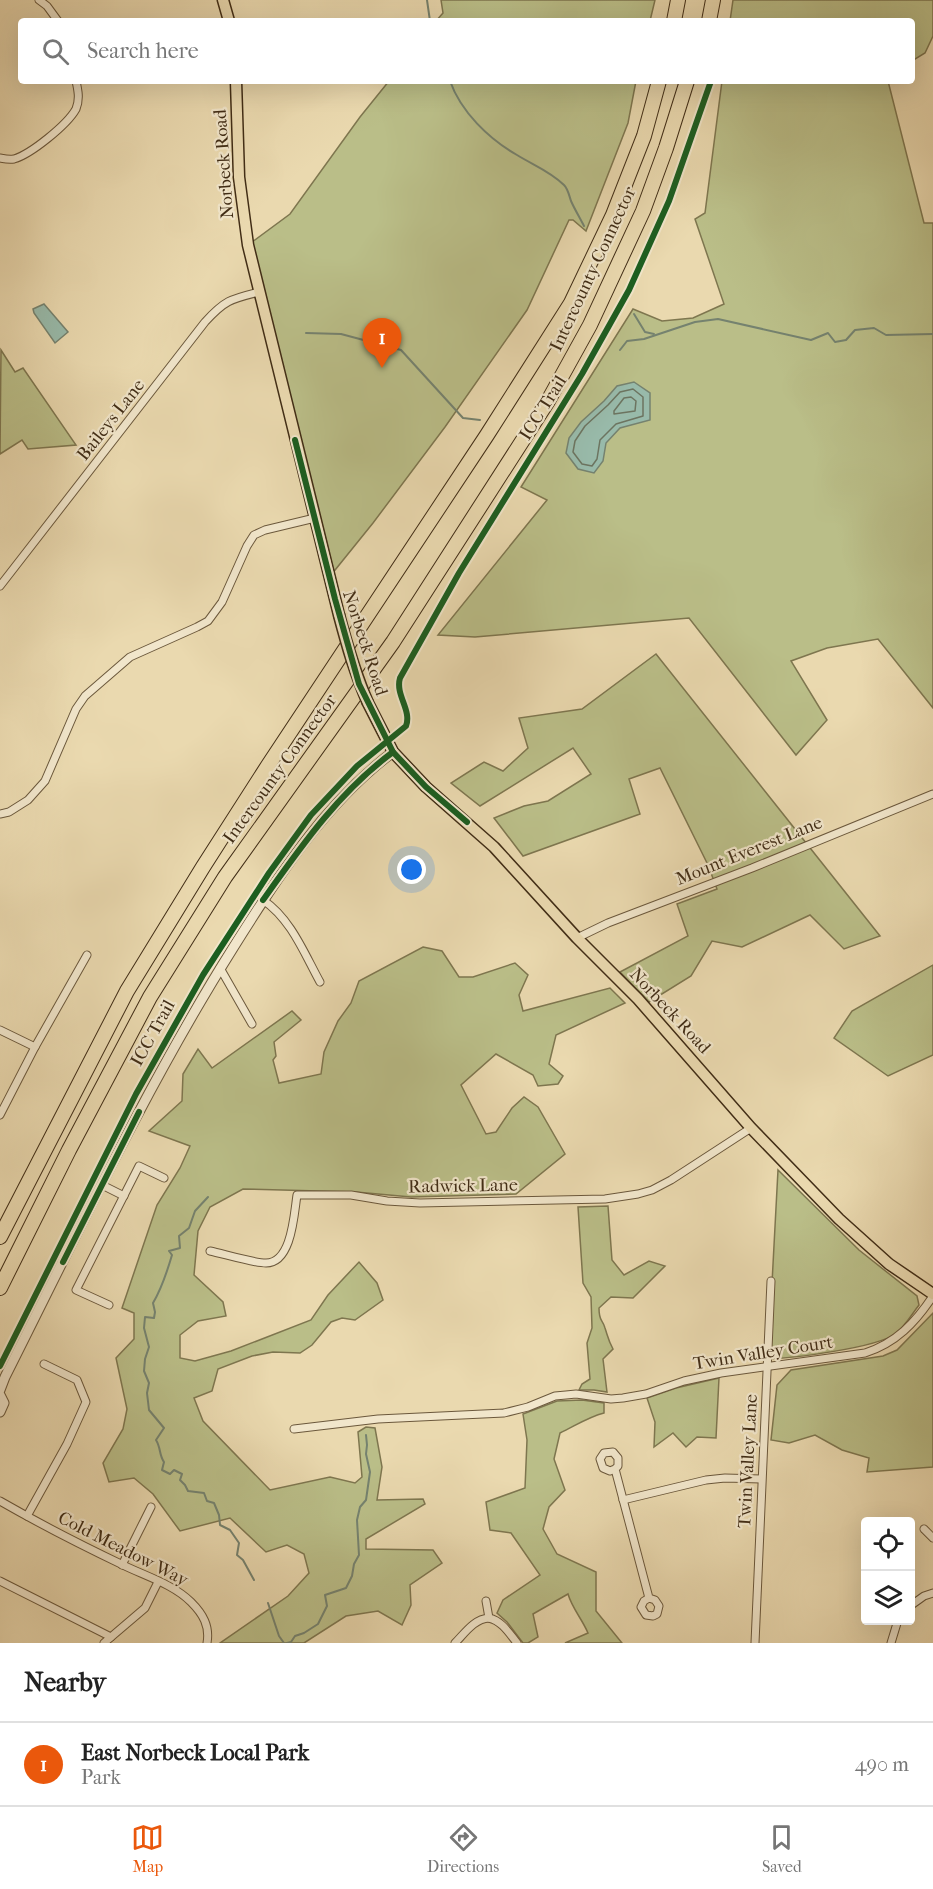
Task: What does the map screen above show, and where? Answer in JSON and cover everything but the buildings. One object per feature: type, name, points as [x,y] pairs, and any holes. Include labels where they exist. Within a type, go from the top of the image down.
[{"type":"highway","points":[[675,18],[678,0]]},
{"type":"highway","points":[[701,18],[704,0]]},
{"type":"highway","points":[[710,18],[713,0]]},
{"type":"highway","name":"Intercounty Connector","points":[[0,1237],[127,991],[269,764],[487,435],[571,303],[613,215],[644,136],[658,84]]},
{"type":"highway","name":"Intercounty Connector","points":[[0,1288],[156,987],[225,877],[393,642],[548,401],[590,325],[643,212],[686,84]]},
{"type":"main road","points":[[223,0],[227,18]]},
{"type":"main road","name":"Norbeck Road","points":[[236,84],[239,175],[244,223],[259,292],[272,336],[339,615],[359,684],[393,752],[426,787],[494,847],[577,938],[643,1005],[751,1128],[839,1219],[890,1264],[933,1295]]},
{"type":"street","points":[[39,0],[56,18]]},
{"type":"street","points":[[0,158],[8,160],[22,156],[39,145],[66,121],[75,110],[78,101],[76,84]]},
{"type":"street","name":"Baileys Lane","points":[[0,586],[219,306],[259,292]]},
{"type":"street","points":[[0,814],[9,812],[28,800],[45,782],[67,727],[86,696],[130,657],[208,621],[222,602],[247,546],[254,536],[265,530],[315,518]]},
{"type":"street","points":[[0,1390],[156,1077],[220,968],[263,900],[306,839],[358,780],[393,752]]},
{"type":"street","name":"Mount Everest Lane","points":[[577,938],[608,923],[752,868],[933,794]]},
{"type":"street","points":[[263,900],[286,920],[320,982]]},
{"type":"street","points":[[0,1115],[87,955]]},
{"type":"street","points":[[220,968],[252,1024]]},
{"type":"street","points":[[0,1030],[35,1047]]},
{"type":"street","name":"Radwick Lane","points":[[210,1251],[267,1263],[279,1258],[288,1244],[297,1195],[351,1196],[420,1203],[604,1199],[638,1194],[671,1180],[751,1128]]},
{"type":"street","points":[[108,1305],[76,1290],[139,1166],[164,1178]]},
{"type":"street","points":[[102,1185],[124,1196]]},
{"type":"street","name":"Twin Valley Lane","points":[[755,1643],[771,1281]]},
{"type":"street","name":"Twin Valley Court","points":[[294,1429],[378,1419],[504,1413],[528,1407],[555,1396],[589,1395],[611,1399],[623,1398],[646,1394],[703,1376],[866,1353],[879,1349],[902,1334],[919,1316],[933,1295]]},
{"type":"street","points":[[27,1516],[67,1444],[86,1402],[77,1380],[44,1364]]},
{"type":"street","points":[[0,1395],[4,1403],[0,1412]]},
{"type":"street","points":[[615,1469],[649,1598]]},
{"type":"street","points":[[623,1500],[706,1480],[762,1479]]},
{"type":"street","name":"Cold Meadow Way","points":[[0,1502],[178,1591],[206,1620],[207,1643]]},
{"type":"street","points":[[122,1565],[152,1507]]},
{"type":"street","points":[[924,1529],[933,1538]]},
{"type":"street","points":[[0,1581],[111,1636]]},
{"type":"street","points":[[104,1643],[145,1608],[159,1582]]},
{"type":"street","points":[[915,1602],[933,1593]]},
{"type":"street","points":[[486,1602],[489,1618]]},
{"type":"street","points":[[455,1643],[482,1618],[495,1620],[517,1643]]},
{"type":"street","points":[[891,1643],[896,1625]]},
{"type":"green space","points":[[441,0],[655,0],[651,18],[439,18],[443,13]]},
{"type":"green space","points":[[733,0],[933,0],[933,36],[925,53],[915,59],[915,18],[730,18]]},
{"type":"green space","points":[[387,84],[635,84],[628,123],[586,231],[573,220],[569,220],[527,310],[445,427],[331,575],[248,245],[290,214]]},
{"type":"green space","points":[[722,84],[889,84],[924,223],[933,223],[933,708],[878,639],[827,648],[791,661],[827,720],[796,755],[689,618],[475,637],[438,635],[547,500],[521,487],[633,309],[662,321],[693,318],[724,304],[695,219],[705,213]]},
{"type":"green space","points":[[1,350],[15,372],[23,368],[76,445],[28,449],[22,440],[0,454]]},
{"type":"green space","points":[[656,654],[880,936],[844,949],[810,915],[742,947],[712,941],[691,976],[649,1002],[620,972],[688,936],[677,904],[717,889],[708,865],[660,768],[629,779],[640,814],[523,856],[494,818],[524,806],[548,801],[591,774],[573,748],[480,806],[451,783],[484,762],[503,771],[528,748],[519,718],[582,709]]},
{"type":"green space","points":[[423,947],[442,951],[459,977],[473,977],[515,963],[528,975],[519,995],[523,1011],[610,988],[625,1003],[556,1035],[549,1064],[563,1076],[558,1084],[538,1086],[533,1075],[496,1054],[461,1085],[486,1134],[496,1132],[512,1108],[524,1097],[538,1107],[565,1154],[516,1194],[411,1197],[356,1192],[243,1189],[210,1207],[198,1231],[194,1275],[223,1302],[226,1316],[198,1321],[180,1335],[180,1358],[195,1361],[231,1351],[311,1320],[328,1295],[359,1262],[377,1283],[383,1300],[355,1320],[342,1318],[331,1322],[312,1345],[300,1353],[273,1352],[252,1356],[218,1369],[212,1391],[194,1398],[203,1421],[270,1490],[330,1477],[355,1483],[362,1477],[358,1432],[366,1427],[375,1428],[382,1467],[377,1500],[423,1499],[425,1504],[366,1539],[366,1549],[433,1550],[442,1563],[410,1585],[411,1605],[402,1625],[378,1611],[346,1616],[304,1643],[220,1643],[288,1596],[309,1573],[304,1554],[287,1545],[266,1552],[230,1518],[180,1531],[153,1494],[134,1478],[109,1482],[103,1463],[123,1429],[127,1409],[116,1358],[134,1339],[134,1313],[122,1308],[157,1205],[180,1168],[190,1146],[149,1131],[182,1101],[183,1074],[198,1049],[212,1068],[292,1011],[301,1020],[274,1042],[276,1056],[273,1060],[279,1083],[321,1074],[324,1052],[338,1021],[351,1003],[359,981]]},
{"type":"green space","points":[[933,965],[933,1055],[888,1076],[834,1038],[852,1011]]},
{"type":"green space","points":[[778,1170],[859,1250],[917,1296],[919,1305],[905,1325],[895,1334],[871,1344],[853,1348],[768,1359]]},
{"type":"green space","points":[[608,1206],[612,1260],[624,1275],[649,1261],[665,1266],[633,1298],[611,1297],[599,1308],[600,1318],[613,1349],[603,1359],[607,1392],[579,1390],[582,1384],[590,1379],[587,1343],[592,1328],[591,1297],[583,1283],[578,1207]]},
{"type":"green space","points":[[933,1313],[933,1467],[867,1472],[869,1458],[842,1450],[815,1435],[789,1443],[771,1440],[777,1385],[791,1370],[883,1356],[897,1350]]},
{"type":"green space","points":[[719,1378],[716,1438],[697,1437],[686,1447],[673,1433],[654,1447],[655,1422],[647,1398],[676,1388]]},
{"type":"green space","points":[[582,1400],[604,1403],[604,1413],[560,1433],[554,1459],[565,1490],[549,1507],[543,1529],[557,1554],[596,1572],[596,1611],[622,1643],[565,1643],[588,1633],[568,1594],[533,1614],[538,1637],[528,1643],[523,1643],[497,1613],[503,1600],[540,1575],[511,1533],[490,1530],[486,1502],[525,1488],[527,1440],[523,1414],[557,1401]]},
{"type":"water","points":[[44,304],[68,332],[55,343],[34,313],[33,309]]},
{"type":"water","points":[[634,382],[650,393],[650,420],[620,428],[606,443],[603,461],[594,473],[578,469],[566,453],[569,438],[581,422],[617,386]]},
{"type":"waterway","points":[[427,0],[430,18]]},
{"type":"waterway","points":[[451,84],[461,103],[486,133],[564,185],[584,226]]},
{"type":"waterway","points":[[634,314],[645,332],[654,334]]},
{"type":"waterway","points":[[620,350],[627,341],[644,339],[695,322],[718,319],[811,340],[828,333],[835,342],[846,340],[855,330],[874,328],[886,335],[933,334]]},
{"type":"waterway","points":[[306,333],[341,334],[401,350],[463,418],[480,420]]},
{"type":"waterway","points":[[208,1197],[195,1211],[189,1228],[179,1236],[180,1248],[169,1251],[172,1255],[162,1286],[153,1303],[154,1318],[145,1317],[144,1328],[149,1347],[144,1371],[149,1383],[147,1393],[149,1410],[164,1428],[156,1440],[164,1462],[162,1470],[170,1474],[174,1470],[182,1474],[180,1480],[188,1491],[204,1493],[207,1501],[214,1503],[220,1525],[230,1530],[239,1543],[237,1555],[243,1560],[254,1580]]},
{"type":"waterway","points":[[287,1643],[318,1624],[327,1606],[325,1595],[346,1588],[352,1576],[354,1564],[359,1555],[357,1520],[360,1507],[366,1500],[370,1472],[366,1454],[366,1435]]},
{"type":"waterway","points":[[268,1603],[279,1636],[284,1643]]},
{"type":"cycle path","name":"ICC Trail","points":[[0,1366],[136,1094],[203,975],[269,873],[311,815],[357,766],[406,726],[407,714],[400,690],[400,678],[459,573],[582,374],[629,290],[669,201],[710,84]]},
{"type":"cycle path","points":[[295,440],[359,684],[393,752],[426,787],[467,822]]},
{"type":"cycle path","points":[[263,900],[322,820],[355,784],[393,752]]},
{"type":"cycle path","points":[[63,1262],[139,1112]]},
{"type":"place","name":"East Norbeck Local Park","points":[[382,368]]}]
